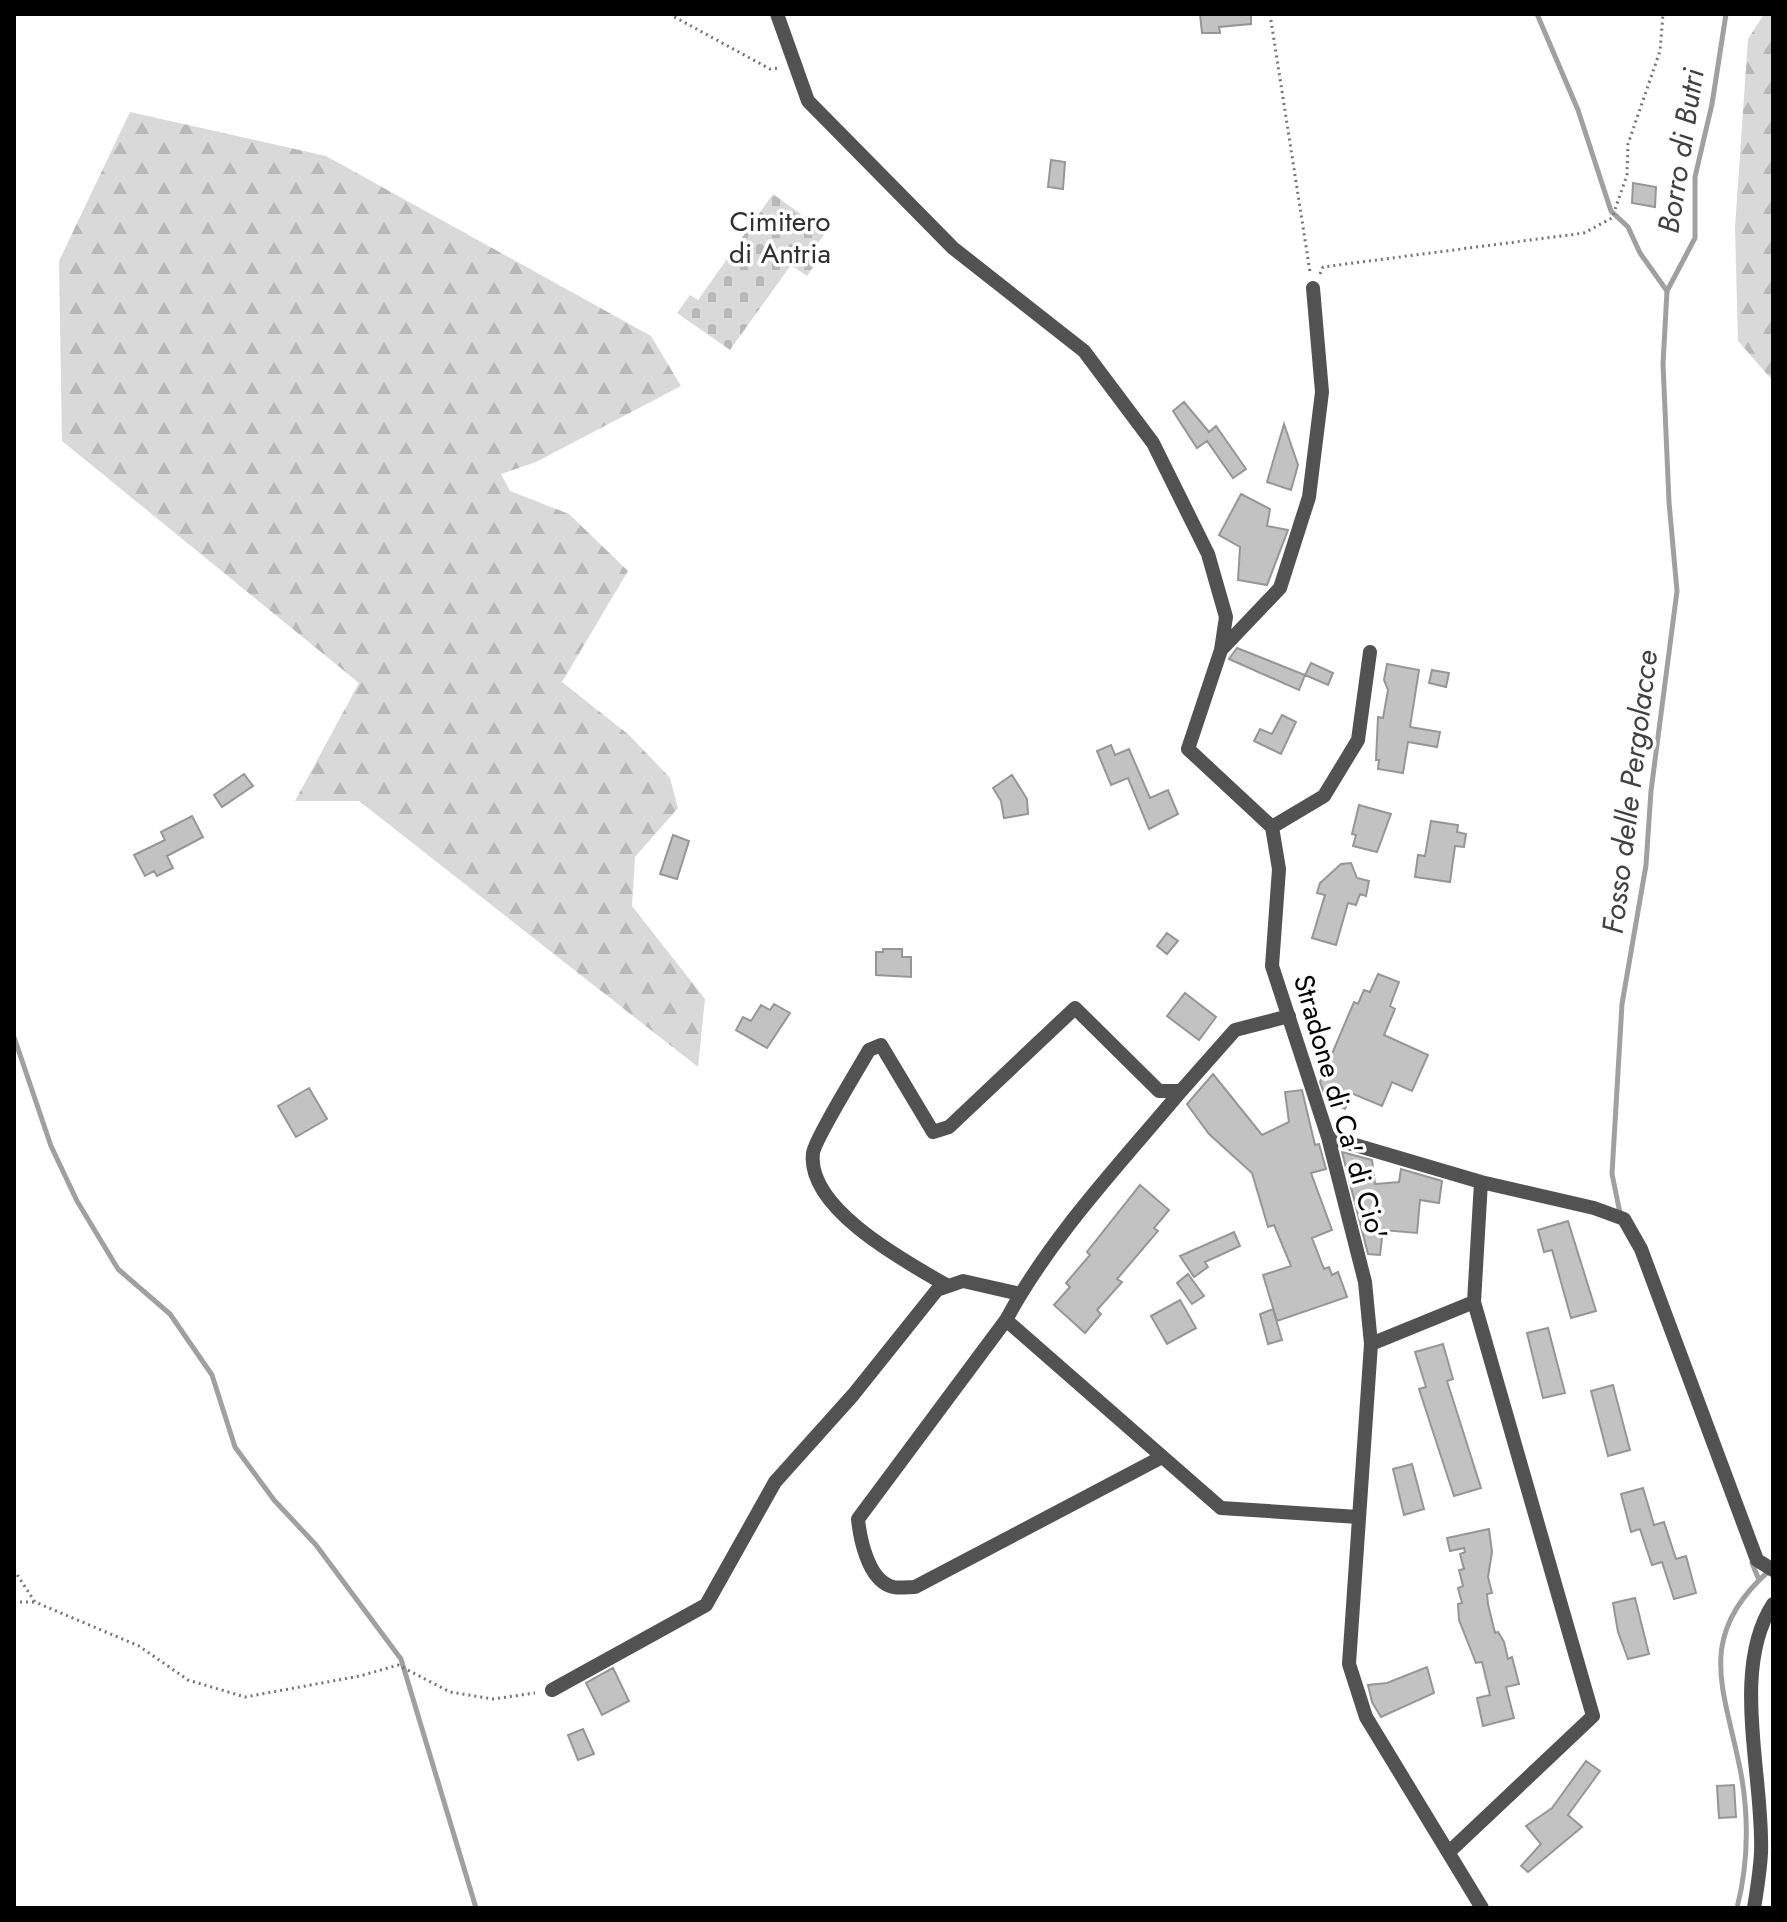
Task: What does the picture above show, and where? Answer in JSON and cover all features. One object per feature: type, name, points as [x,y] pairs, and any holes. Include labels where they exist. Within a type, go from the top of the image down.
[{"type":"street","points":[[777,14],[808,101],[953,248],[1084,351],[1153,443],[1208,554],[1226,617],[1221,650],[1188,749],[1272,827],[1324,796],[1358,740],[1370,652]]},
{"type":"street","points":[[1221,650],[1280,588],[1309,497],[1322,392],[1313,288]]},
{"type":"street","name":"Stradone di Ca' di Cio'","points":[[1272,827],[1279,869],[1272,966],[1328,1137],[1365,1282],[1371,1344],[1349,1664],[1366,1717],[1482,1908]]},
{"type":"street","points":[[948,1286],[878,1246],[818,1186],[813,1152],[869,1050],[881,1045],[933,1132],[949,1127],[1075,1008],[1159,1091],[1181,1091]]},
{"type":"street","points":[[1162,1457],[915,1587],[890,1587],[877,1578],[860,1539],[858,1519],[1006,1320],[1020,1294],[1084,1207],[1235,1030],[1289,1016]]},
{"type":"street","points":[[1328,1137],[1481,1182],[1594,1208],[1624,1219],[1641,1249],[1757,1560],[1773,1570]]},
{"type":"street","points":[[1449,1852],[1593,1716],[1474,1302],[1481,1182]]},
{"type":"street","points":[[552,1690],[706,1605],[775,1482],[853,1395],[937,1290],[963,1281],[1020,1294]]},
{"type":"street","points":[[1371,1344],[1474,1302]]},
{"type":"street","points":[[1006,1320],[1221,1508],[1358,1517]]},
{"type":"street","points":[[1754,1908],[1761,1852],[1751,1677],[1758,1626],[1773,1604]]},
{"type":"path","points":[[669,14],[770,69],[795,66]]},
{"type":"path","points":[[1270,14],[1313,288]]},
{"type":"path","points":[[1313,288],[1323,267],[1584,233],[1612,218],[1627,175],[1628,144],[1660,51],[1663,14]]},
{"type":"path","points":[[14,1570],[35,1602]]},
{"type":"path","points":[[14,1602],[35,1602],[139,1646],[188,1680],[245,1697],[360,1676],[398,1665],[450,1692],[493,1699],[552,1690]]},
{"type":"green space","points":[[1764,14],[1773,14],[1773,381],[1738,341],[1735,227],[1748,39]]},
{"type":"green space","points":[[130,112],[326,156],[651,336],[681,386],[536,462],[501,474],[510,491],[569,514],[628,571],[562,682],[629,735],[670,778],[678,808],[635,857],[632,906],[705,999],[698,1067],[359,801],[295,801],[359,683],[62,441],[59,261]]},
{"type":"green space","name":"Cimitero di Antria","points":[[773,194],[826,232],[808,257],[816,263],[807,276],[791,265],[730,350],[677,313],[690,295],[698,300]]},
{"type":"building","points":[[1200,14],[1251,14],[1251,24],[1219,27],[1220,33],[1202,33]]},
{"type":"building","points":[[1051,160],[1065,162],[1063,189],[1048,187]]},
{"type":"building","points":[[1633,183],[1656,187],[1655,207],[1632,203]]},
{"type":"building","points":[[1184,402],[1209,432],[1216,426],[1246,469],[1233,478],[1207,441],[1197,448],[1173,411]]},
{"type":"building","points":[[1284,424],[1298,465],[1291,490],[1267,482]]},
{"type":"building","points":[[1241,494],[1270,509],[1267,526],[1288,530],[1267,585],[1238,580],[1240,547],[1219,535]]},
{"type":"building","points":[[1237,648],[1305,675],[1299,690],[1229,659]]},
{"type":"building","points":[[1311,663],[1333,673],[1328,685],[1305,675]]},
{"type":"building","points":[[1387,664],[1419,670],[1410,727],[1440,732],[1437,747],[1408,742],[1403,773],[1378,769],[1379,760],[1376,760],[1378,717],[1383,718],[1388,690],[1384,680]]},
{"type":"building","points":[[1432,670],[1449,673],[1446,687],[1429,683]]},
{"type":"building","points":[[1282,715],[1296,722],[1281,754],[1254,741],[1260,729],[1272,734]]},
{"type":"building","points":[[1111,745],[1115,755],[1129,749],[1150,798],[1168,790],[1178,814],[1149,829],[1128,778],[1111,785],[1097,751]]},
{"type":"building","points":[[244,774],[253,786],[222,807],[214,795]]},
{"type":"building","points":[[1012,775],[1027,799],[1028,814],[1004,818],[1001,801],[993,788]]},
{"type":"building","points":[[1359,805],[1391,814],[1377,852],[1353,846],[1356,835],[1352,834]]},
{"type":"building","points":[[192,816],[203,837],[167,856],[173,868],[157,876],[154,871],[145,876],[134,855],[165,840],[161,832]]},
{"type":"building","points":[[1431,821],[1458,825],[1457,832],[1466,834],[1464,847],[1455,846],[1450,882],[1415,877],[1418,855],[1425,856]]},
{"type":"building","points":[[673,835],[689,841],[677,879],[660,874]]},
{"type":"building","points":[[1351,863],[1357,878],[1369,881],[1366,896],[1360,894],[1356,905],[1348,903],[1336,945],[1312,938],[1325,895],[1317,893],[1320,883],[1341,864]]},
{"type":"building","points":[[1167,933],[1178,941],[1167,954],[1157,946]]},
{"type":"building","points":[[883,949],[902,949],[902,957],[911,957],[911,977],[876,975],[876,952],[883,952]]},
{"type":"building","points":[[1378,974],[1399,982],[1390,1006],[1395,1009],[1384,1035],[1428,1055],[1412,1091],[1392,1082],[1382,1106],[1351,1093],[1345,1109],[1327,1101],[1320,1082],[1354,1002],[1358,1004],[1364,990],[1370,992]]},
{"type":"building","points":[[1185,993],[1216,1017],[1199,1040],[1167,1016]]},
{"type":"building","points":[[774,1004],[790,1013],[767,1048],[736,1030],[743,1017],[751,1021],[761,1005],[770,1010]]},
{"type":"building","points":[[1213,1074],[1262,1135],[1289,1122],[1285,1092],[1302,1090],[1315,1145],[1319,1144],[1326,1169],[1311,1173],[1332,1230],[1312,1238],[1324,1269],[1329,1267],[1332,1275],[1338,1272],[1347,1297],[1277,1321],[1263,1275],[1291,1266],[1274,1225],[1268,1227],[1252,1173],[1209,1134],[1187,1104]]},
{"type":"building","points":[[309,1088],[327,1119],[296,1137],[278,1106]]},
{"type":"building","points":[[1342,1152],[1372,1160],[1375,1184],[1399,1182],[1401,1169],[1442,1181],[1439,1203],[1420,1200],[1417,1233],[1383,1230],[1380,1255],[1368,1254]]},
{"type":"building","points":[[1140,1185],[1169,1210],[1154,1228],[1158,1231],[1117,1279],[1122,1282],[1097,1310],[1101,1314],[1085,1333],[1054,1305],[1070,1287],[1066,1283],[1090,1255],[1087,1252]]},
{"type":"building","points":[[1568,1221],[1596,1311],[1571,1318],[1552,1250],[1544,1252],[1538,1230]]},
{"type":"building","points":[[1234,1232],[1240,1246],[1205,1262],[1208,1267],[1194,1277],[1180,1256]]},
{"type":"building","points":[[1188,1274],[1204,1296],[1192,1304],[1177,1283]]},
{"type":"building","points":[[1180,1300],[1196,1328],[1167,1344],[1151,1316]]},
{"type":"building","points":[[1273,1309],[1282,1340],[1268,1344],[1260,1314]]},
{"type":"building","points":[[1548,1328],[1565,1393],[1543,1398],[1527,1333]]},
{"type":"building","points":[[1443,1344],[1453,1379],[1447,1381],[1481,1488],[1454,1496],[1419,1389],[1426,1387],[1415,1352]]},
{"type":"building","points":[[1613,1385],[1630,1450],[1608,1456],[1591,1391]]},
{"type":"building","points":[[1412,1464],[1424,1509],[1404,1515],[1393,1469]]},
{"type":"building","points":[[1643,1488],[1654,1525],[1664,1522],[1676,1559],[1686,1556],[1696,1593],[1674,1599],[1662,1562],[1652,1565],[1640,1529],[1631,1532],[1621,1494]]},
{"type":"building","points":[[1489,1529],[1492,1552],[1488,1577],[1492,1593],[1487,1594],[1488,1604],[1495,1633],[1498,1632],[1504,1642],[1508,1659],[1512,1657],[1519,1684],[1506,1687],[1514,1718],[1483,1726],[1477,1698],[1490,1695],[1482,1662],[1476,1663],[1459,1620],[1458,1604],[1462,1603],[1458,1588],[1463,1586],[1459,1570],[1464,1569],[1460,1554],[1465,1552],[1464,1548],[1450,1551],[1447,1538]]},
{"type":"building","points":[[1635,1598],[1649,1654],[1628,1659],[1618,1632],[1613,1603]]},
{"type":"building","points":[[1427,1667],[1434,1693],[1381,1717],[1372,1702],[1368,1685],[1387,1683]]},
{"type":"building","points":[[613,1668],[629,1701],[602,1715],[586,1683]]},
{"type":"building","points":[[583,1729],[594,1754],[578,1760],[568,1735]]},
{"type":"building","points":[[1586,1761],[1600,1771],[1568,1815],[1582,1827],[1528,1872],[1521,1866],[1541,1844],[1526,1826],[1552,1808]]},
{"type":"building","points":[[1734,1785],[1736,1817],[1719,1818],[1717,1786]]},
{"type":"waterway","name":"Fosso delle Pergolacce","points":[[1537,14],[1578,110],[1611,211],[1628,227],[1640,253],[1667,291],[1663,364],[1669,502],[1677,591],[1651,791],[1646,865],[1622,1004],[1612,1174],[1620,1213]]},
{"type":"waterway","name":"Borro di Butri","points":[[1667,291],[1695,238],[1695,177],[1712,104],[1726,14]]},
{"type":"waterway","points":[[14,1037],[51,1146],[77,1201],[118,1269],[170,1314],[212,1375],[235,1447],[274,1500],[316,1545],[401,1659],[476,1908]]},
{"type":"waterway","name":"Fosso delle Pergolacce","points":[[1752,1563],[1759,1580]]},
{"type":"waterway","points":[[1737,1908],[1745,1860],[1746,1812],[1723,1693],[1722,1644],[1730,1620],[1746,1595],[1770,1570]]}]
